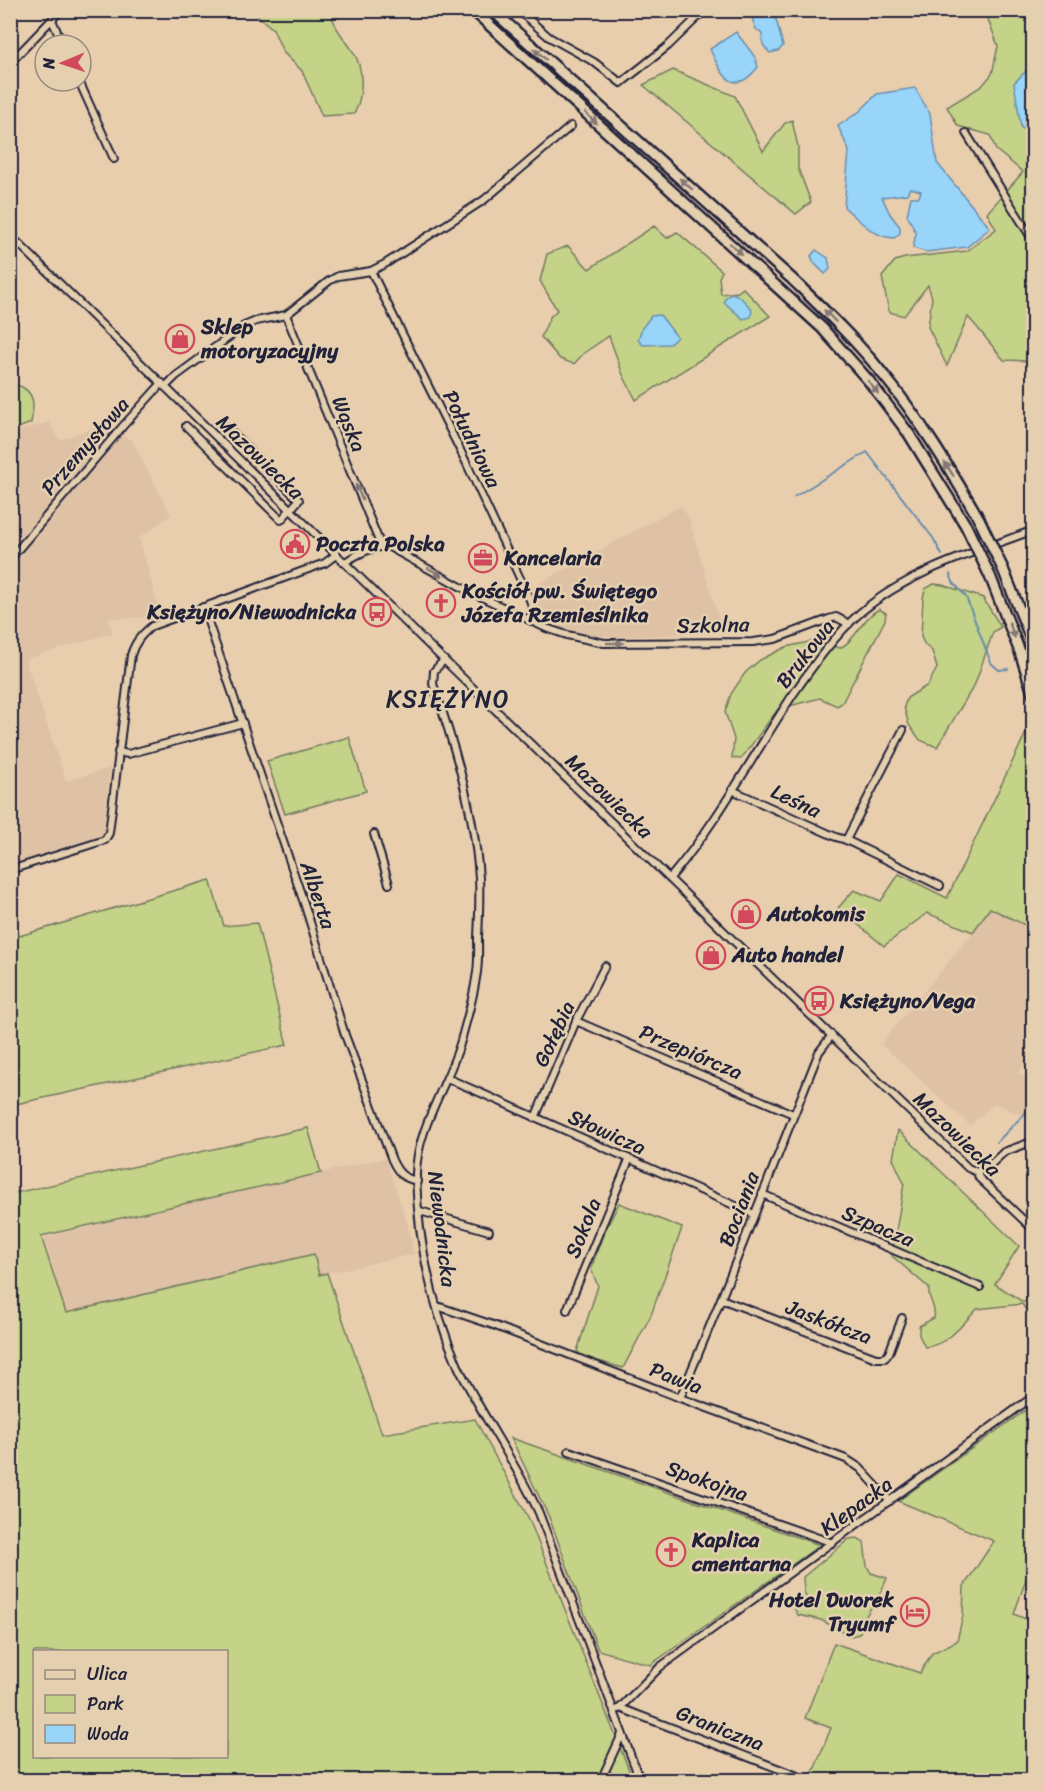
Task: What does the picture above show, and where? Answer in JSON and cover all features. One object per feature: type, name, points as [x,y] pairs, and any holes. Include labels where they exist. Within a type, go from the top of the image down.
[{"type":"main road","points":[[473,10],[822,328],[869,381],[909,434],[966,526],[990,576],[1020,652],[1034,696]]},
{"type":"main road","points":[[492,10],[784,272],[834,320],[882,372],[918,421],[979,519],[1003,568],[1034,646]]},
{"type":"street","points":[[10,63],[61,10]]},
{"type":"street","points":[[518,10],[549,37],[594,62],[621,83],[668,46],[705,10]]},
{"type":"street","points":[[52,20],[58,33]]},
{"type":"street","points":[[85,93],[114,159]]},
{"type":"street","points":[[286,315],[329,280],[338,276],[371,271],[385,264],[484,200],[571,126]]},
{"type":"street","points":[[966,133],[1034,242]]},
{"type":"street","name":"Mazowiecka","points":[[10,235],[444,660],[1034,1230]]},
{"type":"street","name":"Południowa","points":[[371,271],[466,462],[530,600],[537,624]]},
{"type":"street","name":"Przemysłowa","points":[[10,559],[123,426],[163,385],[244,327],[256,321],[286,315]]},
{"type":"street","name":"Wąska","points":[[286,315],[381,546]]},
{"type":"street","points":[[186,426],[281,520],[299,500],[224,424]]},
{"type":"street","name":"Brukowa","points":[[670,878],[732,790],[815,663],[849,624],[904,582],[1034,530]]},
{"type":"street","points":[[345,562],[356,555],[381,546]]},
{"type":"street","name":"Szkolna","points":[[381,546],[397,550],[463,588],[537,624],[567,635],[603,643],[753,642],[775,639],[836,617],[849,624]]},
{"type":"street","points":[[10,870],[105,840],[109,832],[131,655],[134,645],[142,635],[152,626],[325,563],[337,554]]},
{"type":"street","name":"Alberta","points":[[203,607],[305,906],[345,1035],[392,1160],[398,1172],[406,1179],[417,1181]]},
{"type":"street","name":"Niewodnicka","points":[[444,660],[434,671],[433,684],[462,783],[470,820],[479,877],[480,906],[477,975],[459,1045],[422,1139],[418,1156],[417,1181],[429,1280],[463,1375],[535,1505],[617,1709],[622,1734],[640,1780]]},
{"type":"street","points":[[118,752],[128,754],[243,723]]},
{"type":"street","points":[[846,840],[903,730]]},
{"type":"street","name":"Leśna","points":[[732,790],[846,840],[940,886]]},
{"type":"street","points":[[374,834],[389,884]]},
{"type":"street","name":"Gołębia","points":[[535,1118],[576,1021],[605,966]]},
{"type":"street","name":"Przepiórcza","points":[[576,1021],[793,1114]]},
{"type":"street","name":"Bociania","points":[[680,1398],[793,1114],[819,1052],[832,1035]]},
{"type":"street","name":"Słowicza","points":[[447,1078],[754,1214]]},
{"type":"street","points":[[976,1172],[989,1166],[1004,1152],[1033,1142]]},
{"type":"street","name":"Sokola","points":[[567,1310],[629,1160]]},
{"type":"street","name":"Szpacza","points":[[762,1194],[980,1287]]},
{"type":"street","points":[[420,1211],[489,1231]]},
{"type":"street","name":"Jaskółcza","points":[[721,1299],[876,1358],[885,1358],[889,1353],[902,1318]]},
{"type":"street","name":"Pawia","points":[[437,1306],[494,1325],[680,1398],[846,1459],[860,1468],[890,1501]]},
{"type":"street","name":"Klepacka","points":[[617,1709],[660,1667],[1034,1396]]},
{"type":"street","name":"Spokojna","points":[[569,1451],[833,1543]]},
{"type":"street","name":"Graniczna","points":[[617,1709],[808,1780]]},
{"type":"street","points":[[601,1780],[622,1734]]},
{"type":"shaded area","points":[[49,422],[60,440],[99,426],[132,440],[171,515],[139,538],[160,613],[152,618],[108,618],[113,633],[25,659],[66,781],[110,768],[103,835],[11,866],[10,434]]},
{"type":"shaded area","points":[[680,506],[688,516],[723,632],[620,637],[594,636],[567,630],[544,621],[529,589]]},
{"type":"shaded area","points":[[989,908],[1033,929],[1033,1057],[1018,1072],[1033,1085],[1033,1104],[1022,1116],[995,1103],[970,1125],[881,1044],[973,932]]},
{"type":"shaded area","points":[[385,1158],[407,1222],[414,1254],[319,1275],[314,1254],[66,1313],[44,1237]]},
{"type":"green space","points":[[252,11],[331,11],[338,31],[357,59],[361,73],[359,101],[354,114],[322,116],[302,71],[283,52],[273,29]]},
{"type":"green space","points":[[985,11],[1033,11],[1034,346],[1030,361],[1004,360],[968,317],[947,366],[928,327],[932,298],[928,285],[904,316],[889,312],[882,277],[895,261],[967,251],[996,229],[987,213],[1023,172],[996,150],[990,135],[958,126],[947,107],[982,86],[992,74],[998,46]]},
{"type":"green space","points":[[673,70],[735,96],[763,151],[785,123],[792,120],[798,147],[798,168],[811,202],[796,214],[643,85]]},
{"type":"green space","points":[[654,226],[667,238],[677,232],[722,271],[719,278],[721,294],[738,292],[743,288],[770,316],[636,400],[623,375],[609,336],[584,353],[574,364],[560,359],[541,337],[550,317],[557,310],[540,281],[547,254],[568,246],[589,269]]},
{"type":"green space","points":[[11,378],[15,384],[30,394],[33,408],[31,423],[11,431]]},
{"type":"green space","points":[[934,584],[983,598],[1001,627],[993,632],[975,684],[937,747],[920,740],[909,725],[904,707],[907,698],[928,685],[937,668],[932,651],[921,637],[925,589]]},
{"type":"green space","points":[[879,609],[886,613],[885,620],[842,703],[837,706],[820,698],[778,709],[741,759],[732,758],[734,739],[725,712],[731,694],[745,673],[760,660],[786,647],[813,641],[840,648]]},
{"type":"green space","points":[[1026,733],[1034,768],[1033,929],[990,908],[973,932],[927,913],[884,946],[838,908],[854,890],[881,901],[899,874],[947,898]]},
{"type":"green space","points":[[349,737],[366,791],[285,814],[267,761]]},
{"type":"green space","points":[[210,880],[224,926],[257,923],[287,1045],[11,1105],[11,903],[19,936]]},
{"type":"green space","points":[[308,1128],[321,1173],[41,1236],[66,1313],[314,1254],[319,1275],[327,1273],[382,1434],[475,1419],[529,1519],[633,1780],[11,1780],[10,1194]]},
{"type":"green space","points":[[898,1130],[1019,1246],[995,1284],[1023,1302],[1033,1300],[1033,1321],[1022,1304],[977,1309],[948,1338],[925,1347],[919,1335],[919,1326],[934,1318],[935,1314],[929,1288],[892,1256],[904,1183],[893,1159]]},
{"type":"green space","points":[[619,1203],[682,1228],[651,1315],[623,1368],[584,1357],[577,1351],[598,1286],[591,1269],[602,1237]]},
{"type":"green space","points":[[1033,1405],[1033,1559],[1014,1614],[1033,1622],[1033,1780],[810,1780],[831,1728],[805,1718],[834,1643],[920,1673],[932,1653],[957,1641],[963,1615],[964,1586],[994,1541],[898,1501]]},
{"type":"green space","points":[[511,1438],[820,1545],[650,1665],[598,1650],[549,1517]]},
{"type":"green space","points":[[857,1538],[864,1542],[867,1566],[871,1573],[887,1578],[859,1634],[851,1636],[821,1620],[798,1615],[794,1608],[802,1606],[807,1600],[803,1577],[849,1539]]},
{"type":"water","points":[[762,11],[776,19],[783,46],[778,51],[770,53],[762,41],[763,35],[756,29],[752,18]]},
{"type":"water","points":[[736,32],[755,57],[758,67],[742,81],[735,82],[723,74],[710,49]]},
{"type":"water","points":[[1033,64],[1033,132],[1021,128],[1014,83]]},
{"type":"water","points":[[915,88],[930,114],[937,163],[990,228],[967,247],[926,252],[913,248],[916,233],[907,215],[911,197],[919,197],[921,191],[910,188],[907,194],[882,197],[890,214],[900,227],[900,233],[894,238],[879,235],[844,207],[849,151],[838,126],[860,111],[877,94]]},
{"type":"water","points":[[816,250],[828,258],[830,269],[825,274],[814,263],[811,256]]},
{"type":"water","points":[[733,293],[752,309],[751,317],[743,319],[724,302],[726,297]]},
{"type":"water","points":[[660,315],[677,337],[670,344],[643,345],[638,340],[642,328],[651,316]]},
{"type":"waterway","points":[[794,497],[867,452],[933,538],[942,555]]},
{"type":"waterway","points":[[950,574],[953,582],[966,597],[991,663],[999,670],[1008,669]]},
{"type":"waterway","points":[[997,1142],[1034,1104]]},
{"type":"place","name":"Sklep motoryzacyjny","points":[[180,339]]},
{"type":"place","name":"Poczta Polska","points":[[295,544]]},
{"type":"place","name":"Kancelaria","points":[[483,558]]},
{"type":"place","name":"Kościół pw. Świętego Józefa Rzemieślnika","points":[[441,603]]},
{"type":"place","name":"Księżyno/Niewodnicka","points":[[377,612]]},
{"type":"place","name":"Autokomis","points":[[746,914]]},
{"type":"place","name":"Auto handel","points":[[711,955]]},
{"type":"place","name":"Księżyno/Vega","points":[[819,1001]]},
{"type":"place","name":"Kaplica cmentarna","points":[[671,1552]]},
{"type":"place","name":"Hotel Dworek Tryumf","points":[[915,1612]]},
{"type":"district","name":"KSIĘŻYNO","points":[[448,699]]}]
